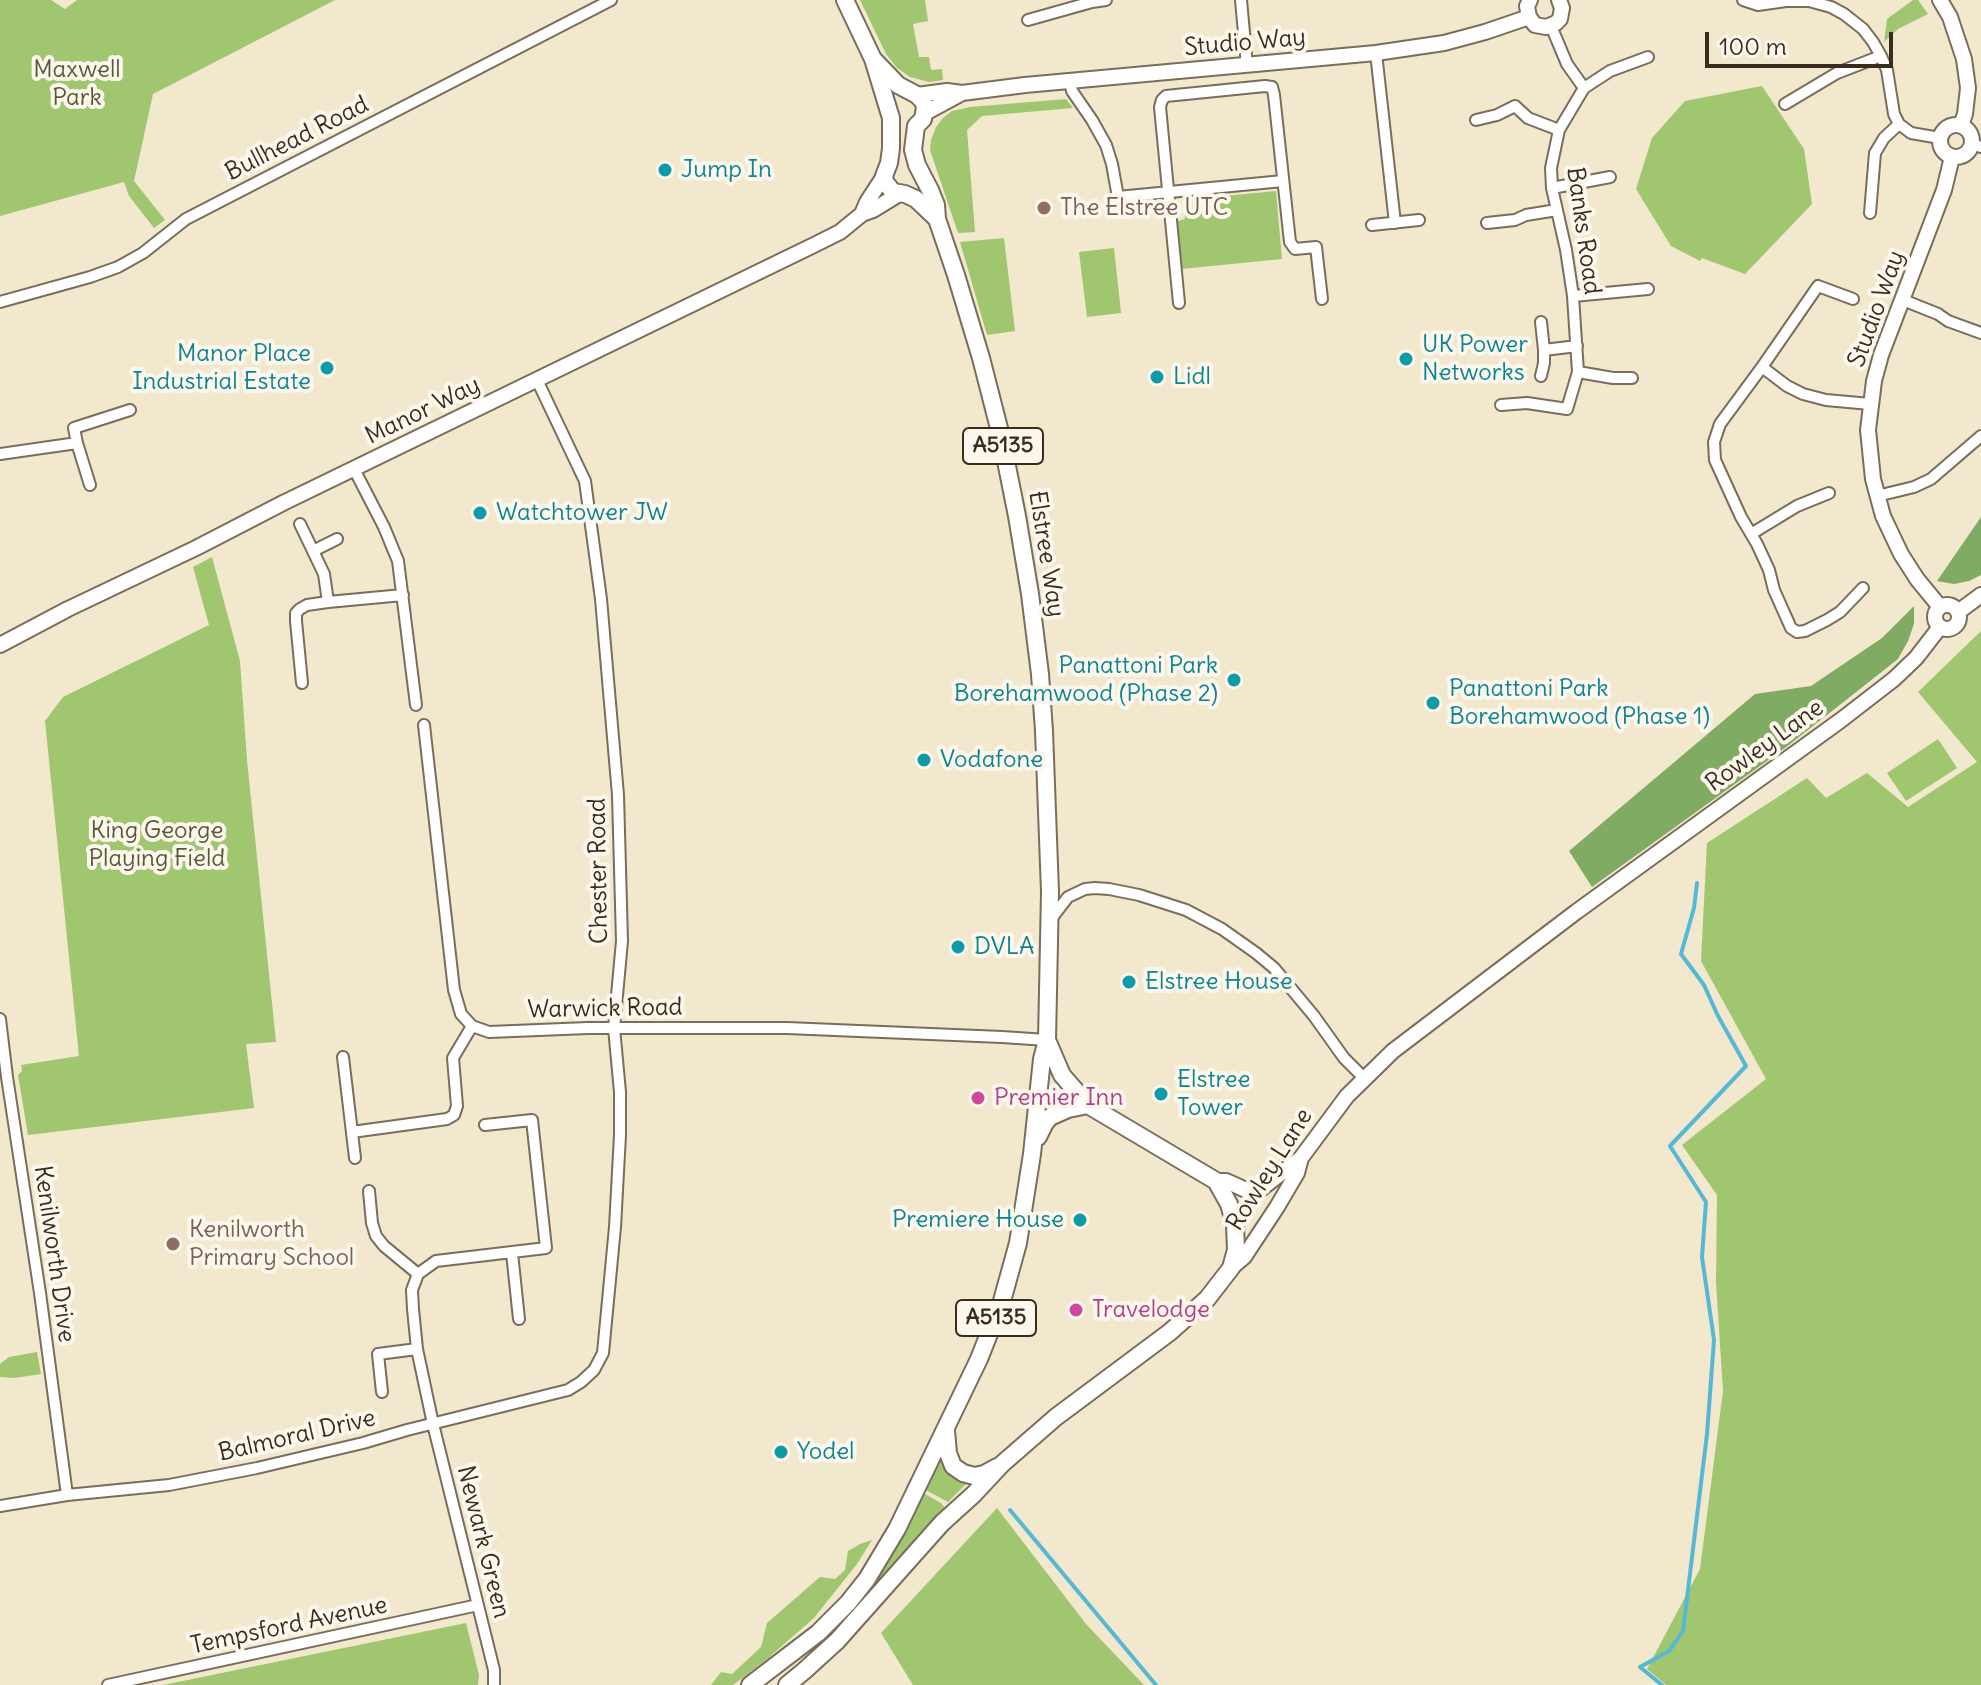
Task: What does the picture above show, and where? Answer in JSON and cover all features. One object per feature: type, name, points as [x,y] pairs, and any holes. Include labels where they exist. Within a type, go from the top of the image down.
[{"type":"main road","name":"Elstree Way","points":[[845,0],[873,59],[890,115],[893,130],[886,170]]},
{"type":"main road","name":"Elstree Way","points":[[873,59],[898,85],[923,101],[913,150],[918,169],[936,205],[937,219],[956,275],[1006,458],[1024,555],[1040,674],[1050,913]]},
{"type":"main road","points":[[914,93],[899,94],[893,99],[890,115],[900,126],[907,128],[920,120]]},
{"type":"main road","points":[[902,194],[917,187],[918,169],[912,161],[901,158],[886,170],[888,188],[902,194],[916,199],[937,219]]},
{"type":"main road","name":"A5135","points":[[750,1685],[818,1633],[867,1579],[890,1541],[947,1426],[979,1359],[1007,1288],[1018,1243],[1047,1040],[1050,913]]},
{"type":"main road","name":"A5135","points":[[1047,1040],[1062,1075],[1088,1105],[1216,1181]]},
{"type":"main road","name":"A5135","points":[[1032,1154],[1040,1132],[1050,1117],[1088,1105]]},
{"type":"main road","points":[[1216,1181],[1229,1204],[1235,1225],[1236,1250],[1231,1268]]},
{"type":"main road","name":"Rowley Lane","points":[[787,1685],[837,1641],[942,1523],[1002,1464],[1056,1417],[1170,1332],[1207,1299],[1231,1268]]},
{"type":"main road","points":[[947,1426],[948,1453],[953,1466],[963,1473],[974,1476],[984,1474],[1002,1464]]},
{"type":"street","name":"Bullhead Road","points":[[0,302],[118,267],[143,253],[186,219],[611,0]]},
{"type":"street","points":[[1028,20],[1106,0]]},
{"type":"street","points":[[1241,0],[1247,66]]},
{"type":"street","points":[[1530,0],[1527,6],[1529,17],[1541,27],[1551,26],[1560,19],[1563,1]]},
{"type":"street","points":[[1743,0],[1758,5],[1809,1],[1844,14],[1863,29],[1881,56],[1899,124],[1911,133],[1940,138]]},
{"type":"street","points":[[1940,0],[1950,17],[1964,59],[1968,88],[1961,125]]},
{"type":"street","name":"Studio Way","points":[[914,93],[962,93],[1376,53],[1444,43],[1529,17]]},
{"type":"street","points":[[1551,26],[1567,64],[1584,88],[1610,71],[1648,57]]},
{"type":"street","points":[[1376,53],[1395,223]]},
{"type":"street","points":[[1785,104],[1837,73],[1881,56]]},
{"type":"street","points":[[1070,81],[1072,91],[1106,145],[1118,197],[1116,210]]},
{"type":"street","points":[[1179,303],[1160,107],[1162,100],[1166,96],[1265,86],[1272,87],[1290,242],[1295,249],[1316,247],[1322,299]]},
{"type":"street","name":"Banks Road","points":[[1501,405],[1527,403],[1567,409],[1578,372],[1573,296],[1552,188],[1551,168],[1559,130],[1584,88]]},
{"type":"street","name":"Studio Way","points":[[920,120],[933,107],[962,93]]},
{"type":"street","points":[[1476,120],[1515,106],[1528,118],[1559,130]]},
{"type":"street","points":[[1870,213],[1875,153],[1884,138],[1899,124]]},
{"type":"street","points":[[1950,125],[1961,125],[1968,130],[1976,145],[1962,156],[1952,157],[1944,152],[1940,138],[1950,125]]},
{"type":"street","name":"Studio Way","points":[[1940,607],[1901,554],[1877,496],[1869,446],[1870,404],[1881,355],[1944,190],[1952,157]]},
{"type":"street","name":"Manor Way","points":[[862,214],[886,170]]},
{"type":"street","points":[[1552,188],[1610,177]]},
{"type":"street","points":[[1118,197],[1283,181]]},
{"type":"street","name":"Manor Way","points":[[0,645],[840,232],[862,214],[902,194]]},
{"type":"street","points":[[1487,223],[1557,210]]},
{"type":"street","points":[[1372,225],[1419,220]]},
{"type":"street","points":[[1853,299],[1818,286],[1720,424],[1714,442],[1715,460],[1769,570],[1774,590],[1791,628],[1797,632],[1805,631],[1827,620],[1840,612],[1863,588]]},
{"type":"street","points":[[1573,296],[1648,289]]},
{"type":"street","points":[[1903,300],[1981,333]]},
{"type":"street","points":[[1541,322],[1544,350],[1541,376]]},
{"type":"street","points":[[1544,350],[1577,346]]},
{"type":"street","points":[[1762,367],[1803,394],[1826,400],[1870,404]]},
{"type":"street","points":[[1578,372],[1632,378]]},
{"type":"street","name":"Chester Road","points":[[537,380],[585,481],[597,560],[619,814],[622,941],[614,1028],[620,1092],[620,1135],[603,1353],[594,1370]]},
{"type":"street","points":[[90,485],[74,428],[130,410]]},
{"type":"street","points":[[1877,496],[1914,487],[1931,479],[1981,436]]},
{"type":"street","points":[[0,454],[77,443]]},
{"type":"street","points":[[354,469],[398,561],[416,705]]},
{"type":"street","points":[[1751,534],[1797,506],[1829,493]]},
{"type":"street","points":[[300,524],[324,574],[328,602]]},
{"type":"street","points":[[313,551],[337,539]]},
{"type":"street","points":[[302,683],[296,621],[296,613],[300,609],[328,602],[403,595]]},
{"type":"street","points":[[1958,612],[1981,595]]},
{"type":"street","points":[[1950,605],[1958,612],[1959,620],[1955,627],[1947,630],[1940,627],[1935,617],[1940,607],[1950,605]]},
{"type":"street","name":"Rowley Lane","points":[[1231,1268],[1244,1257],[1297,1173],[1301,1158],[1347,1096],[1393,1051],[1551,931],[1863,704],[1916,658],[1940,627]]},
{"type":"street","points":[[352,1132],[447,1119],[454,1115],[457,1106],[453,1058],[472,1026],[461,1014],[454,990],[424,725]]},
{"type":"street","points":[[1050,913],[1068,897],[1085,889],[1109,889],[1186,910],[1222,929],[1267,962],[1292,989],[1344,1058],[1364,1078]]},
{"type":"street","name":"Kenilworth Drive","points":[[0,1019],[3,1077],[40,1293],[67,1495]]},
{"type":"street","name":"Warwick Road","points":[[472,1026],[489,1032],[801,1028],[1047,1040]]},
{"type":"street","points":[[343,1057],[355,1158]]},
{"type":"street","points":[[369,1191],[376,1236],[418,1274],[436,1261],[546,1248],[532,1120],[485,1125]]},
{"type":"street","points":[[1216,1181],[1258,1191],[1301,1158]]},
{"type":"street","points":[[512,1253],[519,1319]]},
{"type":"street","name":"Newark Green","points":[[418,1274],[412,1290],[417,1349],[494,1670],[494,1685]]},
{"type":"street","points":[[382,1392],[378,1354],[417,1349]]},
{"type":"street","name":"Balmoral Drive","points":[[0,1506],[205,1479],[363,1443],[568,1390],[594,1370]]},
{"type":"street","name":"Tempsford Avenue","points":[[108,1685],[478,1605]]},
{"type":"street","name":"Newark Green","points":[[494,1670],[503,1685]]},
{"type":"green space","name":"Maxwell Park","points":[[0,0],[51,0],[65,9],[77,0],[335,0],[153,94],[134,181],[165,220],[154,228],[129,196],[124,182],[0,216]]},
{"type":"green space","points":[[860,0],[925,0],[928,21],[913,24],[919,57],[929,57],[931,70],[942,69],[943,80],[929,82],[910,77],[897,68],[886,54]]},
{"type":"green space","points":[[1913,0],[1918,0],[1928,14],[1898,29],[1884,42],[1887,19]]},
{"type":"green space","points":[[1762,86],[1804,149],[1812,204],[1745,274],[1702,258],[1700,261],[1671,246],[1636,189],[1652,138],[1685,101]]},
{"type":"green space","points":[[1066,99],[1073,108],[982,116],[967,130],[975,232],[958,233],[930,150],[936,127],[943,118],[952,111],[970,107]]},
{"type":"green space","points":[[1276,191],[1282,259],[1181,269],[1177,221],[1185,219],[1183,200]]},
{"type":"green space","points":[[1004,238],[1015,331],[987,335],[960,242]]},
{"type":"green space","points":[[1114,248],[1121,313],[1087,317],[1079,252]]},
{"type":"green space","points":[[1981,517],[1981,575],[1954,584],[1937,581]]},
{"type":"green space","name":"King George Playing Field","points":[[212,557],[240,661],[276,1042],[246,1044],[254,1108],[28,1135],[18,1075],[22,1071],[21,1065],[79,1056],[45,721],[63,697],[209,625],[193,567]]},
{"type":"green space","points":[[1914,606],[1914,624],[1898,659],[1785,748],[1592,887],[1569,851],[1755,694],[1811,686],[1882,638]]},
{"type":"green space","points":[[1981,631],[1981,1685],[1666,1685],[1647,1669],[1700,1569],[1723,1391],[1716,1282],[1717,1195],[1682,1145],[1766,1079],[1701,961],[1707,843],[1807,778],[1826,798],[1867,773],[1908,807],[1977,762],[1918,692]]},
{"type":"green space","points":[[1938,739],[1957,768],[1906,801],[1887,773]]},
{"type":"green space","points":[[37,1352],[41,1374],[0,1377],[0,1364],[9,1357]]},
{"type":"green space","points":[[938,1455],[954,1476],[967,1483],[948,1502],[922,1488]]},
{"type":"green space","points":[[920,1491],[947,1510],[829,1640],[824,1634]]},
{"type":"green space","points":[[997,1508],[1086,1624],[1144,1685],[913,1685],[881,1633]]},
{"type":"green space","points":[[872,1540],[814,1618],[733,1685],[711,1685],[721,1672],[732,1674],[761,1647],[767,1623],[820,1577],[835,1579],[845,1570],[848,1551]]},
{"type":"green space","points":[[466,1623],[479,1675],[478,1685],[163,1685]]},
{"type":"waterway","points":[[1662,1685],[1640,1667],[1669,1651],[1683,1631],[1707,1434],[1714,1340],[1702,1257],[1706,1202],[1670,1146],[1746,1066],[1704,985],[1681,954],[1694,908],[1697,883]]},
{"type":"waterway","points":[[1010,1510],[1156,1685]]},
{"type":"place","name":"Jump In","points":[[665,170]]},
{"type":"place","name":"The Elstree UTC","points":[[1044,208]]},
{"type":"place","name":"UK Power Networks","points":[[1406,359]]},
{"type":"place","name":"Manor Place Industrial Estate","points":[[327,368]]},
{"type":"place","name":"Lidl","points":[[1157,377]]},
{"type":"place","name":"Watchtower JW","points":[[480,513]]},
{"type":"place","name":"Panattoni Park Borehamwood (Phase 2)","points":[[1234,680]]},
{"type":"place","name":"Panattoni Park Borehamwood (Phase 1)","points":[[1433,703]]},
{"type":"place","name":"Vodafone","points":[[924,760]]},
{"type":"place","name":"DVLA","points":[[958,947]]},
{"type":"place","name":"Elstree House","points":[[1129,982]]},
{"type":"place","name":"Elstree Tower","points":[[1161,1094]]},
{"type":"place","name":"Premier Inn","points":[[978,1098]]},
{"type":"place","name":"Premiere House","points":[[1080,1220]]},
{"type":"place","name":"Kenilworth Primary School","points":[[173,1244]]},
{"type":"place","name":"Travelodge","points":[[1076,1310]]},
{"type":"place","name":"Yodel","points":[[781,1452]]}]
